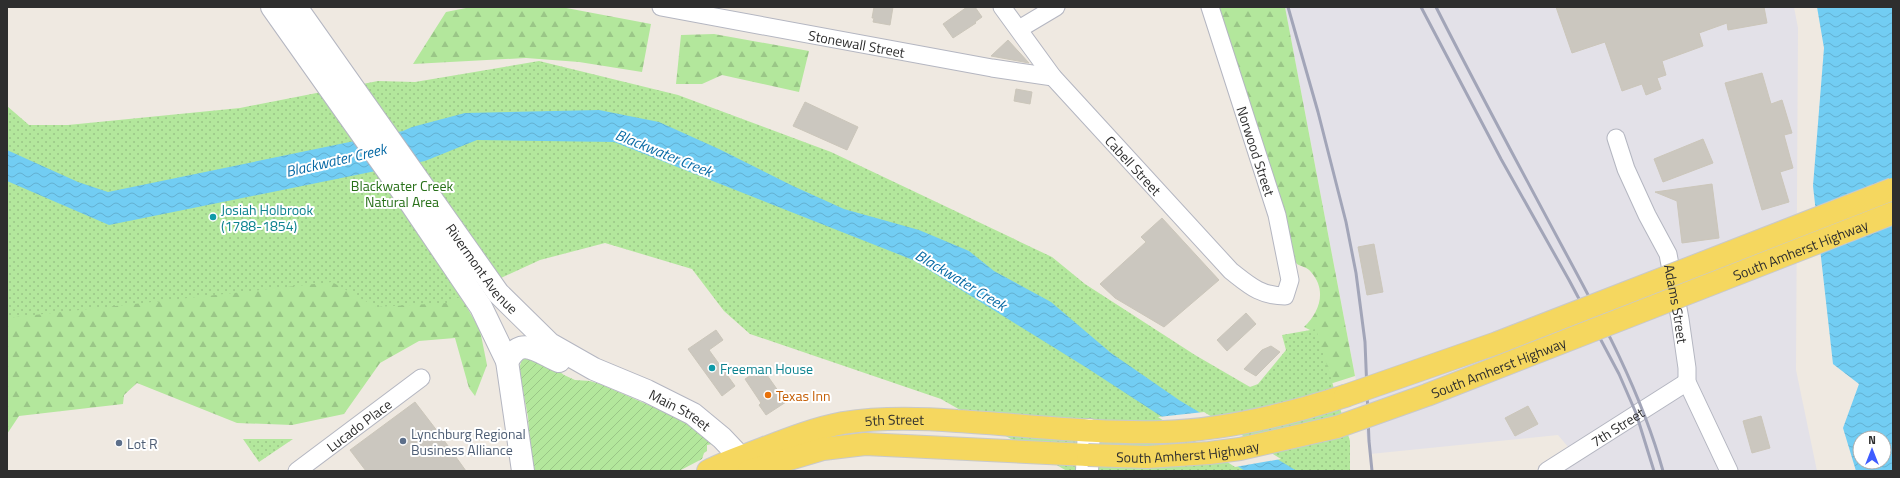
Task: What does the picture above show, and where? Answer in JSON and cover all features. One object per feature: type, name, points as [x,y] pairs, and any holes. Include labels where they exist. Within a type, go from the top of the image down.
[{"type":"main road","name":"Rivermont Avenue","points":[[272,7],[412,205],[481,307],[507,361],[523,471]]},
{"type":"main road","name":"Rivermont Avenue","points":[[296,7],[498,293],[550,344],[594,369]]},
{"type":"main road","name":"South Amherst Highway","points":[[1088,430],[1145,432],[1190,430],[1241,423],[1313,406],[1496,343],[1893,189]]},
{"type":"main road","name":"South Amherst Highway","points":[[1088,463],[1146,456],[1209,453],[1267,443],[1336,427],[1449,386],[1893,213]]},
{"type":"main road","points":[[507,361],[518,349],[524,347],[534,348],[547,357],[569,365],[594,369]]},
{"type":"main road","name":"Main Street","points":[[594,369],[647,391],[693,414],[722,438],[748,467]]},
{"type":"main road","name":"5th Street","points":[[748,467],[773,444],[842,423],[900,418],[1088,430]]},
{"type":"main road","points":[[1088,430],[1088,463]]},
{"type":"main road","name":"5th Street","points":[[708,471],[748,467],[823,449],[865,444],[1020,452],[1088,463]]},
{"type":"street","name":"Stonewall Street","points":[[668,7],[992,68],[1053,76]]},
{"type":"street","name":"Cabell Street","points":[[1002,7],[1053,76],[1231,271],[1256,290],[1272,296],[1285,296]]},
{"type":"street","points":[[1019,29],[1056,7]]},
{"type":"street","name":"Norwood Street","points":[[1210,7],[1277,215],[1290,280],[1285,296]]},
{"type":"street","name":"Adams Street","points":[[1616,138],[1632,182],[1668,254],[1680,319],[1687,368],[1687,382],[1730,471]]},
{"type":"street","name":"Lucado Place","points":[[297,471],[421,378]]},
{"type":"street","name":"7th Street","points":[[1547,471],[1687,382]]},
{"type":"shaded area","points":[[1285,7],[1794,7],[1798,28],[1796,370],[1817,471],[1564,471],[1579,460],[1558,435],[1370,454]]},
{"type":"green space","points":[[471,7],[561,7],[651,24],[642,72],[579,62],[526,58],[413,64],[446,12]]},
{"type":"green space","points":[[1214,7],[1285,7],[1355,376],[1333,383],[1328,382],[1310,330],[1304,327],[1314,315],[1320,301],[1319,286],[1311,272],[1297,264],[1292,256]]},
{"type":"green space","points":[[714,34],[809,51],[799,92],[722,75],[702,84],[676,84],[681,35]]},
{"type":"green space","name":"Blackwater Creek Natural Area","points":[[539,61],[678,95],[831,152],[1052,257],[1085,284],[1195,355],[1250,387],[1258,384],[1286,350],[1282,335],[1316,329],[1350,441],[1350,471],[1067,471],[941,399],[750,334],[724,311],[692,269],[605,243],[540,260],[447,303],[376,307],[332,282],[7,318],[7,106],[29,125],[68,125],[240,108],[378,81],[415,82]]},
{"type":"green space","points":[[368,172],[465,304],[480,330],[487,365],[475,396],[469,388],[455,338],[419,341],[380,363],[344,414],[292,425],[237,423],[137,383],[124,395],[123,404],[19,416],[7,434],[7,181]]},
{"type":"green space","points":[[528,355],[548,363],[564,375],[575,380],[590,381],[600,384],[681,419],[710,439],[712,444],[707,445],[707,451],[704,453],[702,459],[679,471],[532,471],[528,417],[519,369],[522,359]]},
{"type":"green space","points":[[243,439],[293,439],[259,462]]},
{"type":"water","points":[[1817,7],[1893,7],[1893,471],[1856,470],[1892,470],[1892,430],[1852,430],[1852,458],[1843,428],[1859,384],[1833,364],[1813,186],[1824,48]]},
{"type":"water","name":"Blackwater Creek","points":[[599,110],[659,122],[844,209],[919,230],[969,251],[994,271],[1051,302],[1111,353],[1179,400],[1297,471],[1245,471],[1087,368],[913,260],[614,142],[477,140],[425,161],[109,225],[7,181],[7,150],[78,182],[108,192],[403,131],[412,127],[465,113]]},
{"type":"pier","points":[[1204,412],[1281,459],[1235,467],[1158,417]]},
{"type":"building","points":[[874,7],[893,7],[890,25],[873,22],[874,18],[872,18]]},
{"type":"building","points":[[967,7],[975,7],[982,17],[975,22],[976,23],[953,38],[943,24]]},
{"type":"building","points":[[1556,7],[1764,7],[1767,23],[1728,30],[1727,23],[1699,33],[1703,46],[1662,61],[1666,75],[1657,78],[1661,89],[1646,95],[1642,84],[1622,91],[1605,42],[1572,53]]},
{"type":"building","points":[[1008,40],[1029,63],[991,56]]},
{"type":"building","points":[[1762,73],[1771,104],[1782,100],[1792,133],[1784,135],[1793,168],[1780,172],[1789,202],[1762,210],[1725,83]]},
{"type":"building","points":[[1016,89],[1032,92],[1030,104],[1014,101]]},
{"type":"building","points":[[805,102],[858,127],[847,150],[793,126]]},
{"type":"building","points":[[1703,139],[1713,163],[1663,182],[1654,159]]},
{"type":"building","points":[[1712,184],[1719,238],[1682,243],[1677,201],[1655,192]]},
{"type":"building","points":[[1162,218],[1219,280],[1164,327],[1115,298],[1100,284],[1146,242],[1141,237]]},
{"type":"building","points":[[1374,244],[1383,292],[1367,295],[1358,247]]},
{"type":"building","points":[[1246,313],[1256,324],[1227,351],[1217,340]]},
{"type":"building","name":"Freeman House","points":[[716,330],[723,340],[709,350],[735,386],[722,396],[688,349]]},
{"type":"building","points":[[1271,346],[1280,352],[1256,376],[1244,369],[1262,350]]},
{"type":"building","name":"Texas Inn","points":[[762,368],[786,402],[766,415],[759,405],[761,403],[745,379]]},
{"type":"building","name":"Lynchburg Regional Business Alliance","points":[[415,402],[466,471],[366,471],[350,450]]},
{"type":"building","points":[[1528,406],[1538,424],[1515,436],[1505,418]]},
{"type":"building","points":[[1761,416],[1770,448],[1752,453],[1743,421]]},
{"type":"railway","points":[[1288,7],[1318,112],[1346,222],[1356,273],[1365,342],[1369,441],[1372,471]]},
{"type":"railway","points":[[1421,7],[1501,159],[1569,280],[1619,374],[1636,413],[1654,471]]},
{"type":"railway","points":[[1436,7],[1606,329],[1644,413],[1663,471]]},
{"type":"place","name":"Josiah Holbrook (1788-1854)","points":[[213,217]]},
{"type":"place","name":"Freeman House","points":[[712,368]]},
{"type":"place","name":"Texas Inn","points":[[768,395]]},
{"type":"place","name":"Lynchburg Regional Business Alliance","points":[[403,441]]},
{"type":"place","name":"Lot R","points":[[119,443]]}]
